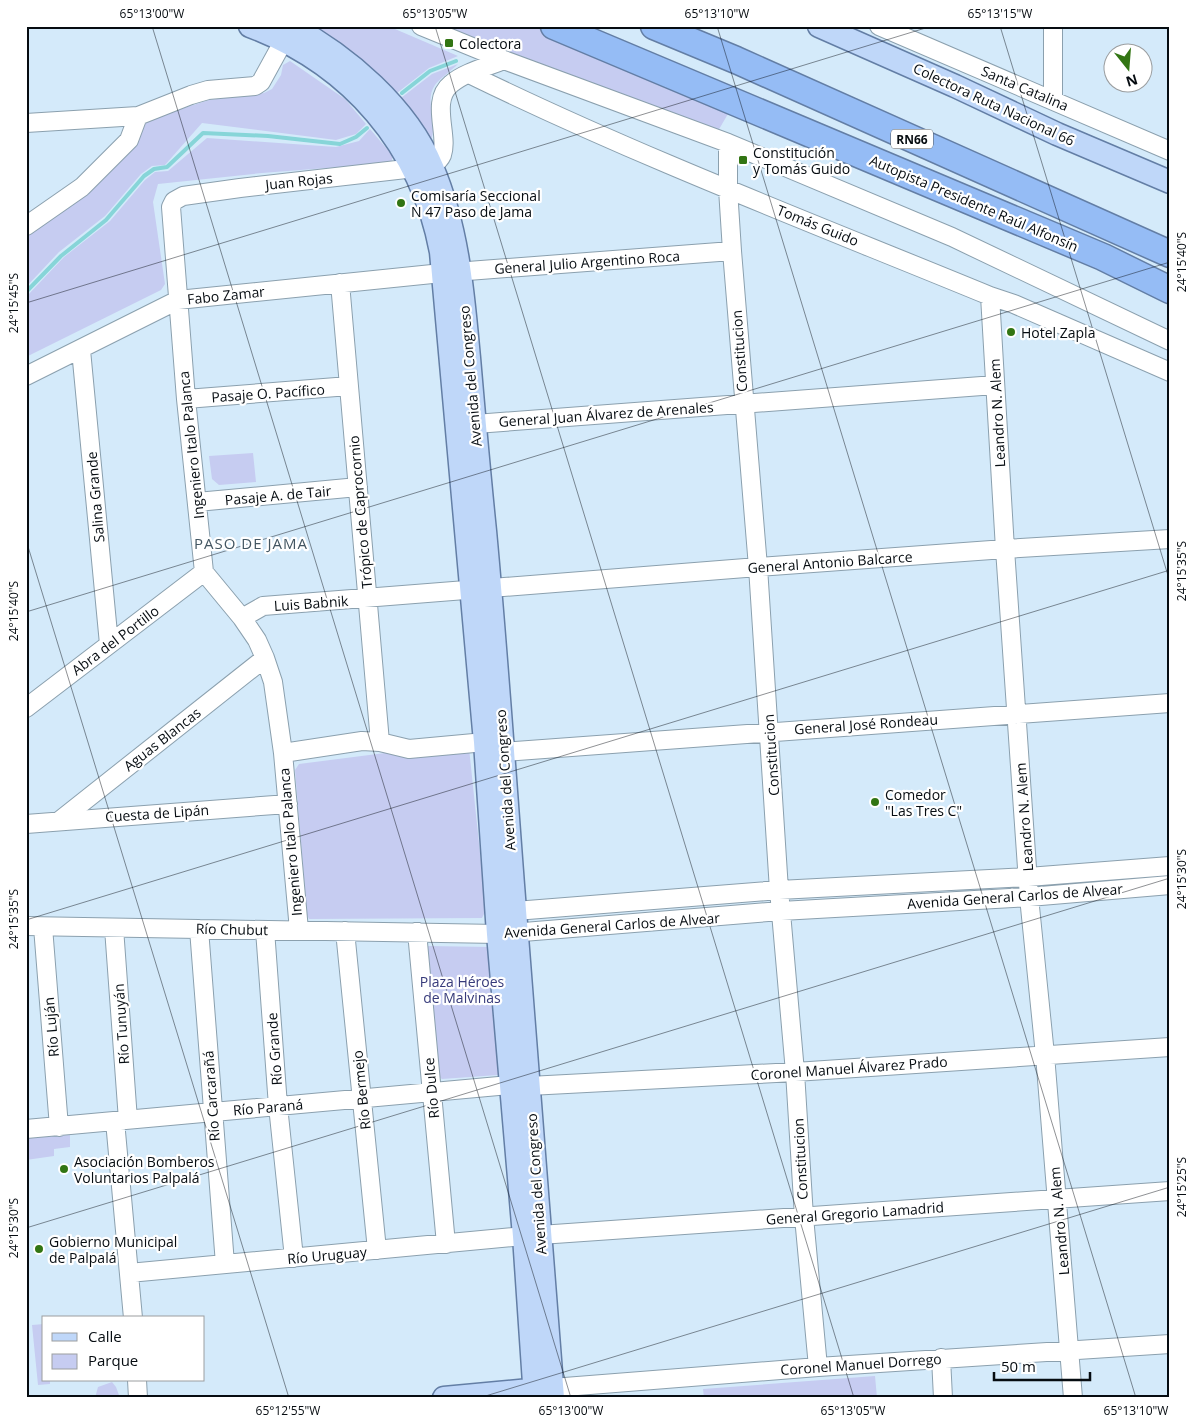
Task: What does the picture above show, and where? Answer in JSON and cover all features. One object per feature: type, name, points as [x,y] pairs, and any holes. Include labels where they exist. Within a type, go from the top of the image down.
[{"type":"highway","name":"Autopista Presidente Raúl Alfonsín","points":[[554,26],[1103,257],[1170,290]]},
{"type":"highway","name":"RN66","points":[[654,26],[736,60],[1170,254]]},
{"type":"main road","name":"Avenida del Congreso","points":[[250,26],[287,33],[357,92],[423,168],[441,252],[451,273],[481,589],[544,1393]]},
{"type":"main road","name":"Colectora Ruta Nacional 66","points":[[819,26],[955,86],[1057,134],[1170,182]]},
{"type":"main road","name":"Avenida del Congreso","points":[[494,747],[515,911],[507,934]]},
{"type":"main road","points":[[444,1398],[544,1393]]},
{"type":"street","points":[[421,26],[504,60],[728,143],[952,237],[1170,341]]},
{"type":"street","name":"Santa Catalina","points":[[879,26],[1170,152]]},
{"type":"street","points":[[1053,26],[1053,100]]},
{"type":"street","points":[[26,123],[138,116],[208,90],[255,86],[261,82],[287,33]]},
{"type":"street","points":[[423,168],[441,158],[444,150],[441,118],[442,98],[445,90],[452,83],[469,74],[504,60]]},
{"type":"street","name":"Tomás Guido","points":[[469,74],[527,102],[728,189],[990,296],[1014,304],[1170,372]]},
{"type":"street","points":[[26,226],[82,187],[129,140],[138,116]]},
{"type":"street","name":"Constitucion","points":[[728,143],[728,189],[732,251],[758,567],[779,890],[796,1072],[804,1216],[818,1367]]},
{"type":"street","name":"Juan Rojas","points":[[171,208],[174,201],[183,196],[423,168]]},
{"type":"street","name":"Ingeniero Italo Palanca","points":[[171,208],[186,399],[204,572],[242,618],[257,640],[273,682],[288,804],[298,930]]},
{"type":"street","name":"General Julio Argentino Roca","points":[[451,273],[732,251]]},
{"type":"street","name":"Fabo Zamar","points":[[26,376],[178,300],[451,273]]},
{"type":"street","name":"Trópico de Caprocornio","points":[[340,283],[380,742]]},
{"type":"street","name":"Leandro N. Alem","points":[[990,296],[1029,897],[1045,1055],[1073,1398]]},
{"type":"street","name":"Salina Grande","points":[[80,350],[108,644]]},
{"type":"street","name":"General Juan Álvarez de Arenales","points":[[466,425],[995,385]]},
{"type":"street","name":"Pasaje O. Pacífico","points":[[186,399],[349,386]]},
{"type":"street","name":"Pasaje A. de Tair","points":[[197,502],[358,487]]},
{"type":"street","name":"General Antonio Balcarce","points":[[481,589],[1005,549],[1170,539]]},
{"type":"street","name":"Abra del Portillo","points":[[26,708],[204,572]]},
{"type":"street","name":"Luis Babnik","points":[[242,618],[263,606],[481,589]]},
{"type":"street","name":"Aguas Blancas","points":[[59,821],[265,658]]},
{"type":"street","name":"General José Rondeau","points":[[282,753],[362,740],[409,749],[494,747],[770,731],[1170,703]]},
{"type":"street","name":"Cuesta de Lipán","points":[[26,824],[288,804]]},
{"type":"street","name":"Avenida General Carlos de Alvear","points":[[515,911],[779,890],[1028,878],[1170,866]]},
{"type":"street","name":"Avenida General Carlos de Alvear","points":[[507,934],[781,911],[1029,897],[1170,885]]},
{"type":"street","name":"Río Chubut","points":[[34,927],[507,934]]},
{"type":"street","name":"Río Luján","points":[[34,927],[59,1126]]},
{"type":"street","name":"Río Tunuyán","points":[[114,928],[133,1316]]},
{"type":"street","name":"Río Carcarañá","points":[[199,929],[225,1264]]},
{"type":"street","name":"Río Grande","points":[[265,930],[278,1106],[294,1258]]},
{"type":"street","name":"Río Bermejo","points":[[345,931],[377,1250]]},
{"type":"street","name":"Río Dulce","points":[[417,932],[446,1244]]},
{"type":"street","name":"Coronel Manuel Álvarez Prado","points":[[519,1086],[796,1072],[1170,1047]]},
{"type":"street","name":"Río Paraná","points":[[26,1130],[362,1098],[519,1086]]},
{"type":"street","name":"General Gregorio Lamadrid","points":[[532,1236],[1170,1191]]},
{"type":"street","name":"Río Uruguay","points":[[130,1273],[532,1236]]},
{"type":"street","name":"Coronel Manuel Dorrego","points":[[544,1393],[818,1367],[1170,1344]]},
{"type":"street","points":[[941,1358],[943,1398]]},
{"type":"street","points":[[137,1382],[138,1398]]},
{"type":"green space","points":[[315,26],[388,26],[458,56],[429,68],[397,93],[360,59]]},
{"type":"green space","points":[[443,26],[542,26],[732,107],[718,131]]},
{"type":"green space","points":[[290,61],[345,99],[366,124],[356,134],[336,140],[202,123],[165,165],[152,166],[141,174],[105,216],[59,252],[26,287],[26,231],[150,119],[209,100],[264,93],[272,89],[281,75],[283,65]]},
{"type":"green space","points":[[458,64],[437,83],[432,92],[433,135],[430,142],[401,98],[432,74]]},
{"type":"green space","points":[[370,129],[393,156],[391,163],[262,173],[158,184],[153,202],[165,284],[161,290],[26,357],[26,297],[64,257],[110,221],[145,180],[155,172],[168,171],[207,138],[336,147],[359,141]]},
{"type":"green space","points":[[253,453],[256,482],[219,485],[212,479],[209,456]]},
{"type":"green space","points":[[463,743],[469,748],[486,910],[482,918],[309,919],[307,915],[295,770],[299,764]]},
{"type":"green space","name":"Plaza Héroes de Malvinas","points":[[427,946],[491,947],[503,1069],[498,1075],[442,1079],[435,1074]]},
{"type":"green space","points":[[70,1135],[70,1147],[54,1149],[54,1156],[26,1160],[26,1138]]},
{"type":"green space","points":[[42,1324],[42,1382],[50,1382],[50,1384],[38,1385],[32,1325]]},
{"type":"green space","points":[[875,1376],[877,1398],[704,1398],[703,1389]]},
{"type":"green space","points":[[112,1382],[120,1398],[95,1398],[98,1387]]},
{"type":"waterway","points":[[402,93],[430,71],[456,61]]},
{"type":"waterway","points":[[26,292],[61,256],[106,220],[144,176],[154,169],[167,167],[203,133],[268,136],[340,144],[356,137],[367,128]]},
{"type":"place","name":"Colectora","points":[[449,43]]},
{"type":"place","name":"Constitución y Tomás Guido","points":[[743,160]]},
{"type":"place","name":"Comisaría Seccional N 47 Paso de Jama","points":[[401,203]]},
{"type":"place","name":"Hotel Zapla","points":[[1011,332]]},
{"type":"place","name":"Comedor \"Las Tres C\"","points":[[875,802]]},
{"type":"place","name":"Asociación Bomberos Voluntarios Palpalá","points":[[64,1169]]},
{"type":"place","name":"Gobierno Municipal de Palpalá","points":[[39,1249]]},
{"type":"district","name":"PASO DE JAMA","points":[[251,543]]}]
